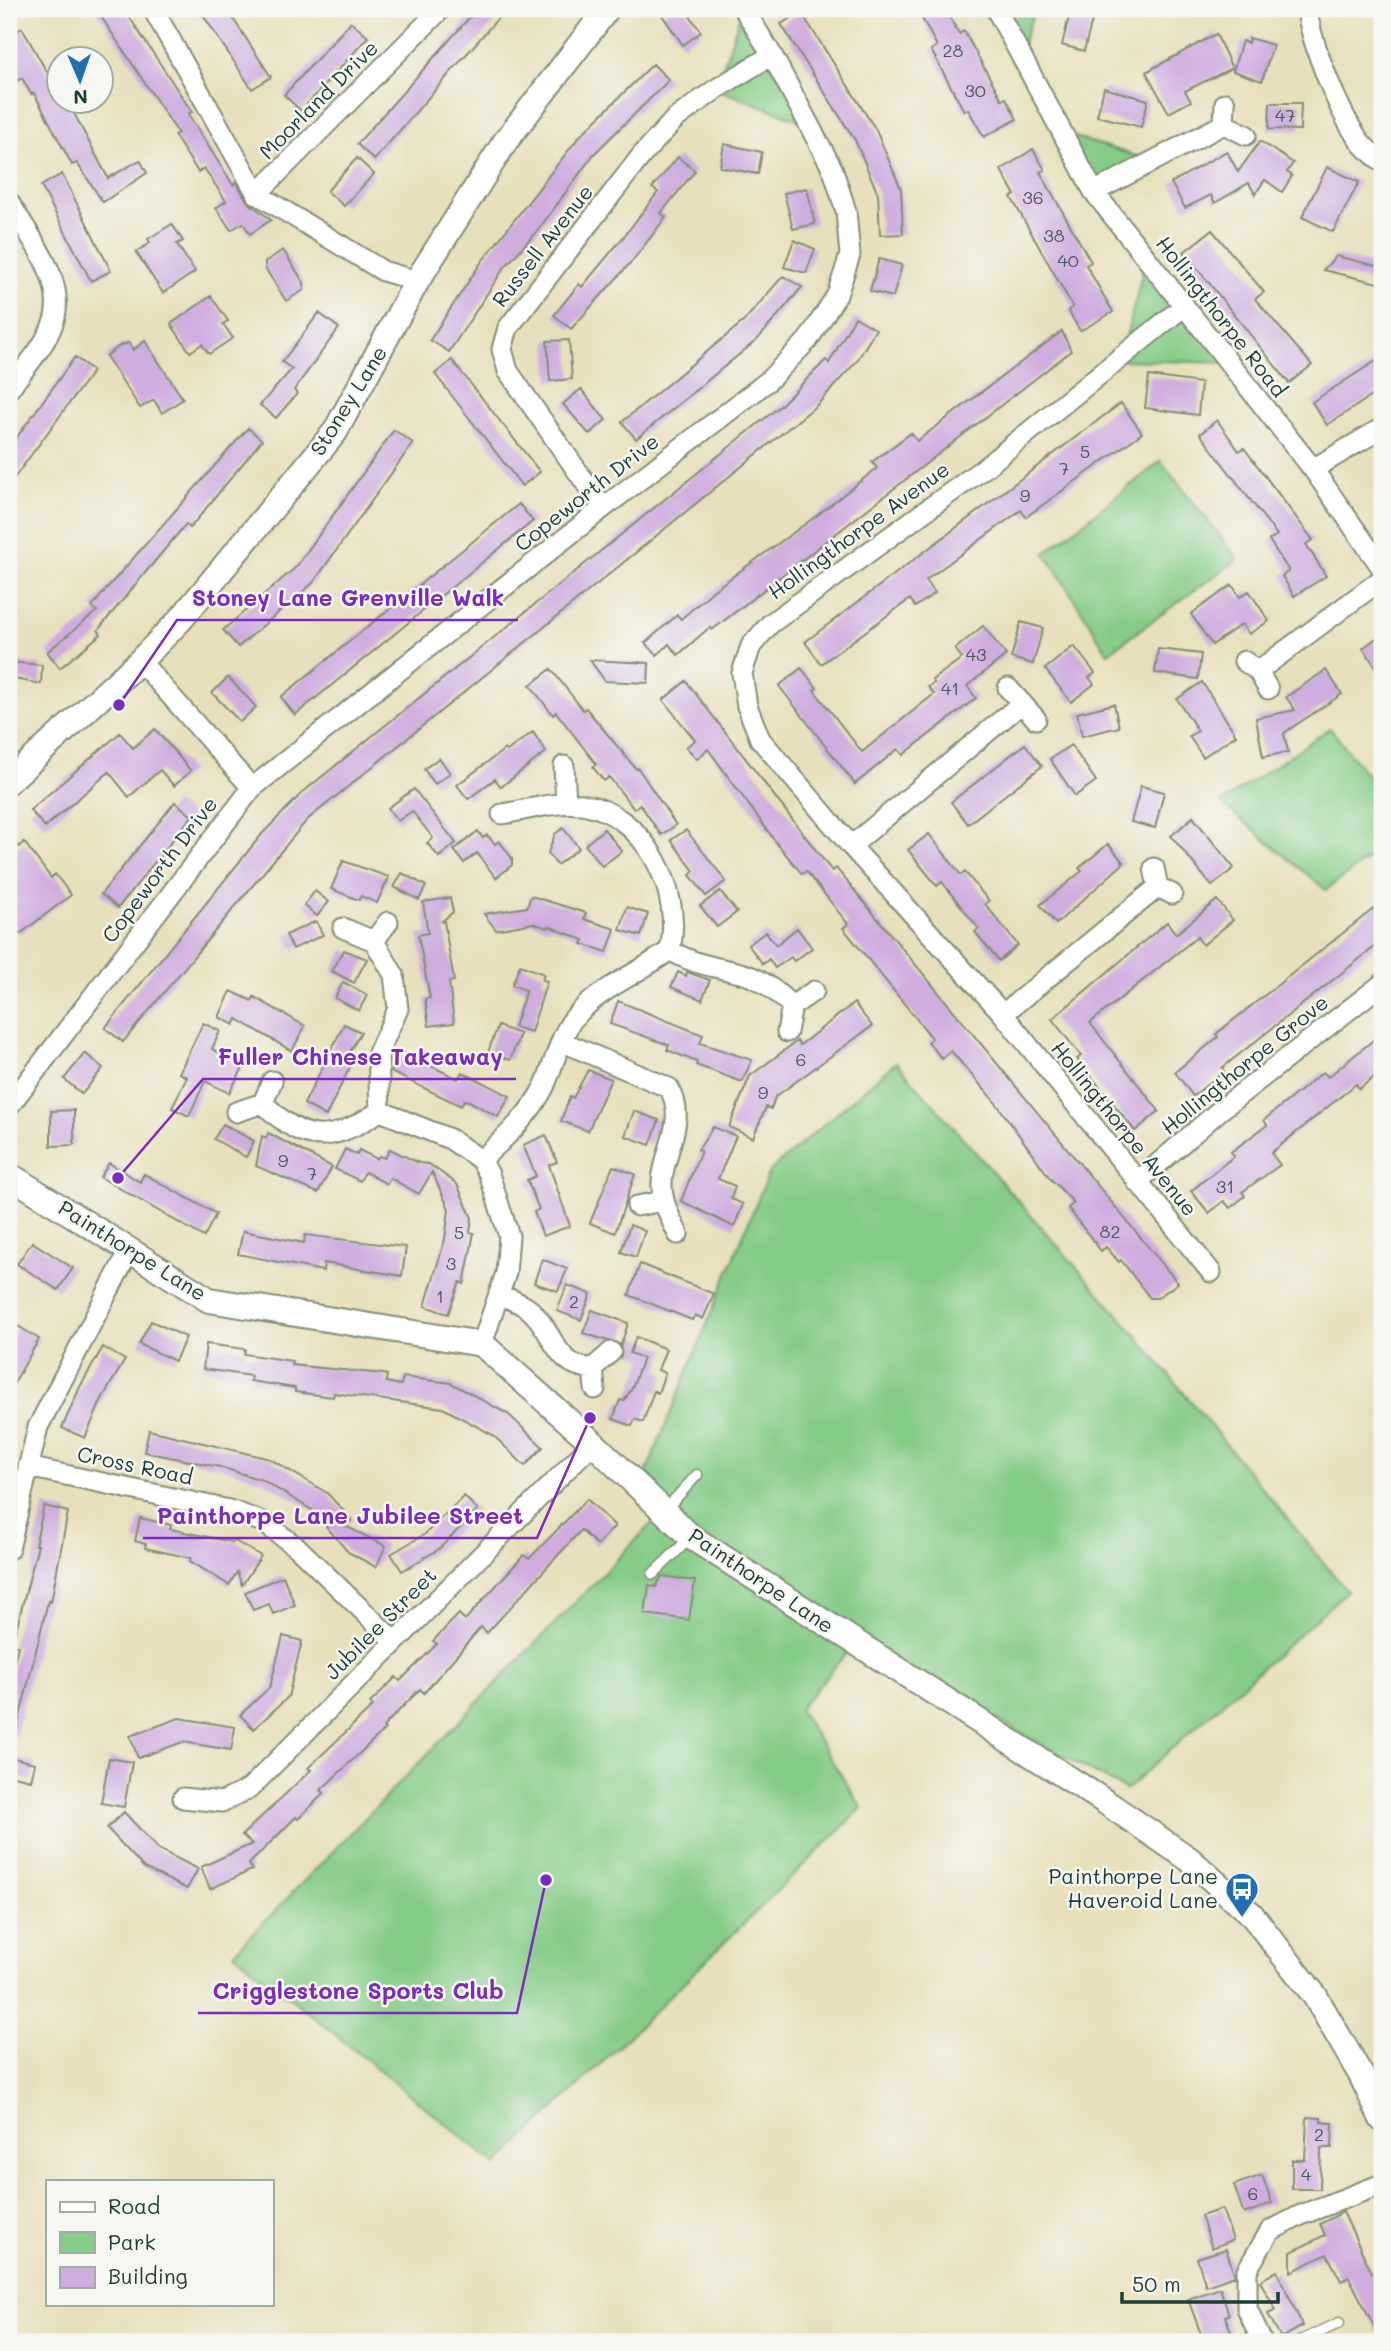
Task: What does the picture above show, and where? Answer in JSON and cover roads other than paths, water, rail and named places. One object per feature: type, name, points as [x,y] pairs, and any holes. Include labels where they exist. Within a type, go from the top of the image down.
[{"type":"street","points":[[153,9],[257,194],[383,271],[417,281]]},
{"type":"street","name":"Moorland Drive","points":[[257,194],[441,9]]},
{"type":"street","name":"Stoney Lane","points":[[11,773],[140,661],[277,505],[335,432],[417,281],[505,142],[607,9]]},
{"type":"street","name":"Copeworth Drive","points":[[9,1106],[252,788],[603,508],[768,382],[808,340],[837,295],[850,255],[846,211],[833,170],[772,55],[744,9]]},
{"type":"street","name":"Hollingthorpe Road","points":[[996,9],[1094,192],[1313,469],[1382,568]]},
{"type":"street","points":[[1307,9],[1319,56],[1352,126],[1362,144],[1382,162]]},
{"type":"street","name":"Russell Avenue","points":[[603,508],[508,372],[502,349],[508,328],[642,155],[675,119],[716,89],[772,55]]},
{"type":"street","points":[[1224,124],[1225,103]]},
{"type":"street","points":[[1094,192],[1224,124]]},
{"type":"street","points":[[1224,124],[1246,135]]},
{"type":"street","points":[[9,202],[53,281],[56,312],[45,340],[9,389]]},
{"type":"street","name":"Hollingthorpe Avenue","points":[[1183,307],[983,469],[770,624],[751,646],[742,673],[747,706],[760,738],[851,846],[1003,1014],[1212,1272]]},
{"type":"street","points":[[1313,469],[1382,428]]},
{"type":"street","points":[[1268,689],[1251,666],[1382,579]]},
{"type":"street","points":[[140,661],[252,788]]},
{"type":"street","points":[[1008,688],[1036,719]]},
{"type":"street","points":[[851,846],[1022,704]]},
{"type":"street","points":[[564,766],[566,803]]},
{"type":"street","points":[[481,1160],[530,1110],[572,1020],[602,991],[640,972],[670,950],[674,934],[669,890],[650,851],[636,834],[603,810],[566,803],[502,814]]},
{"type":"street","points":[[1003,1014],[1162,883]]},
{"type":"street","points":[[374,941],[388,922]]},
{"type":"street","points":[[343,928],[374,941],[394,975],[398,1009],[378,1053],[380,1111]]},
{"type":"street","points":[[670,950],[697,964],[747,975],[763,982],[792,1006]]},
{"type":"street","name":"Hollingthorpe Grove","points":[[1138,1182],[1219,1111],[1382,984]]},
{"type":"street","points":[[787,1032],[792,1006],[814,991]]},
{"type":"street","points":[[564,1042],[669,1088],[677,1100],[678,1115],[664,1165],[663,1201],[678,1234]]},
{"type":"street","points":[[236,1112],[263,1103],[272,1081]]},
{"type":"street","points":[[263,1103],[289,1124],[323,1136],[340,1134],[380,1111]]},
{"type":"street","points":[[380,1111],[450,1139],[481,1160],[489,1174],[509,1236],[506,1273],[482,1344]]},
{"type":"street","name":"Painthorpe Lane","points":[[9,1175],[208,1300],[482,1344],[593,1443],[691,1537],[1104,1801],[1189,1859],[1252,1915],[1315,1996],[1361,2075],[1382,2119]]},
{"type":"street","points":[[637,1206],[663,1201]]},
{"type":"street","points":[[9,1549],[38,1427],[130,1249]]},
{"type":"street","points":[[500,1295],[531,1310],[557,1352],[574,1364],[593,1368]]},
{"type":"street","points":[[593,1368],[611,1352]]},
{"type":"street","points":[[593,1368],[595,1389]]},
{"type":"street","name":"Jubilee Street","points":[[183,1798],[222,1802],[249,1790],[593,1443]]},
{"type":"street","name":"Cross Road","points":[[28,1467],[229,1510],[263,1522],[298,1548],[394,1641]]},
{"type":"street","points":[[1262,2342],[1247,2308],[1247,2270],[1270,2231],[1301,2215],[1382,2184]]},
{"type":"lane","points":[[664,1510],[697,1475]]},
{"type":"lane","points":[[653,1574],[691,1537]]},
{"type":"lane","points":[[1299,2342],[1339,2323]]},
{"type":"place","name":"Stoney Lane Grenville Walk","points":[[119,705]]},
{"type":"place","name":"Fuller Chinese Takeaway","points":[[118,1178]]},
{"type":"place","name":"Painthorpe Lane Jubilee Street","points":[[590,1418]]},
{"type":"place","name":"Crigglestone Sports Club","points":[[546,1880]]},
{"type":"place","name":"Painthorpe Lane Haveroid Lane","points":[[1242,1919]]}]
